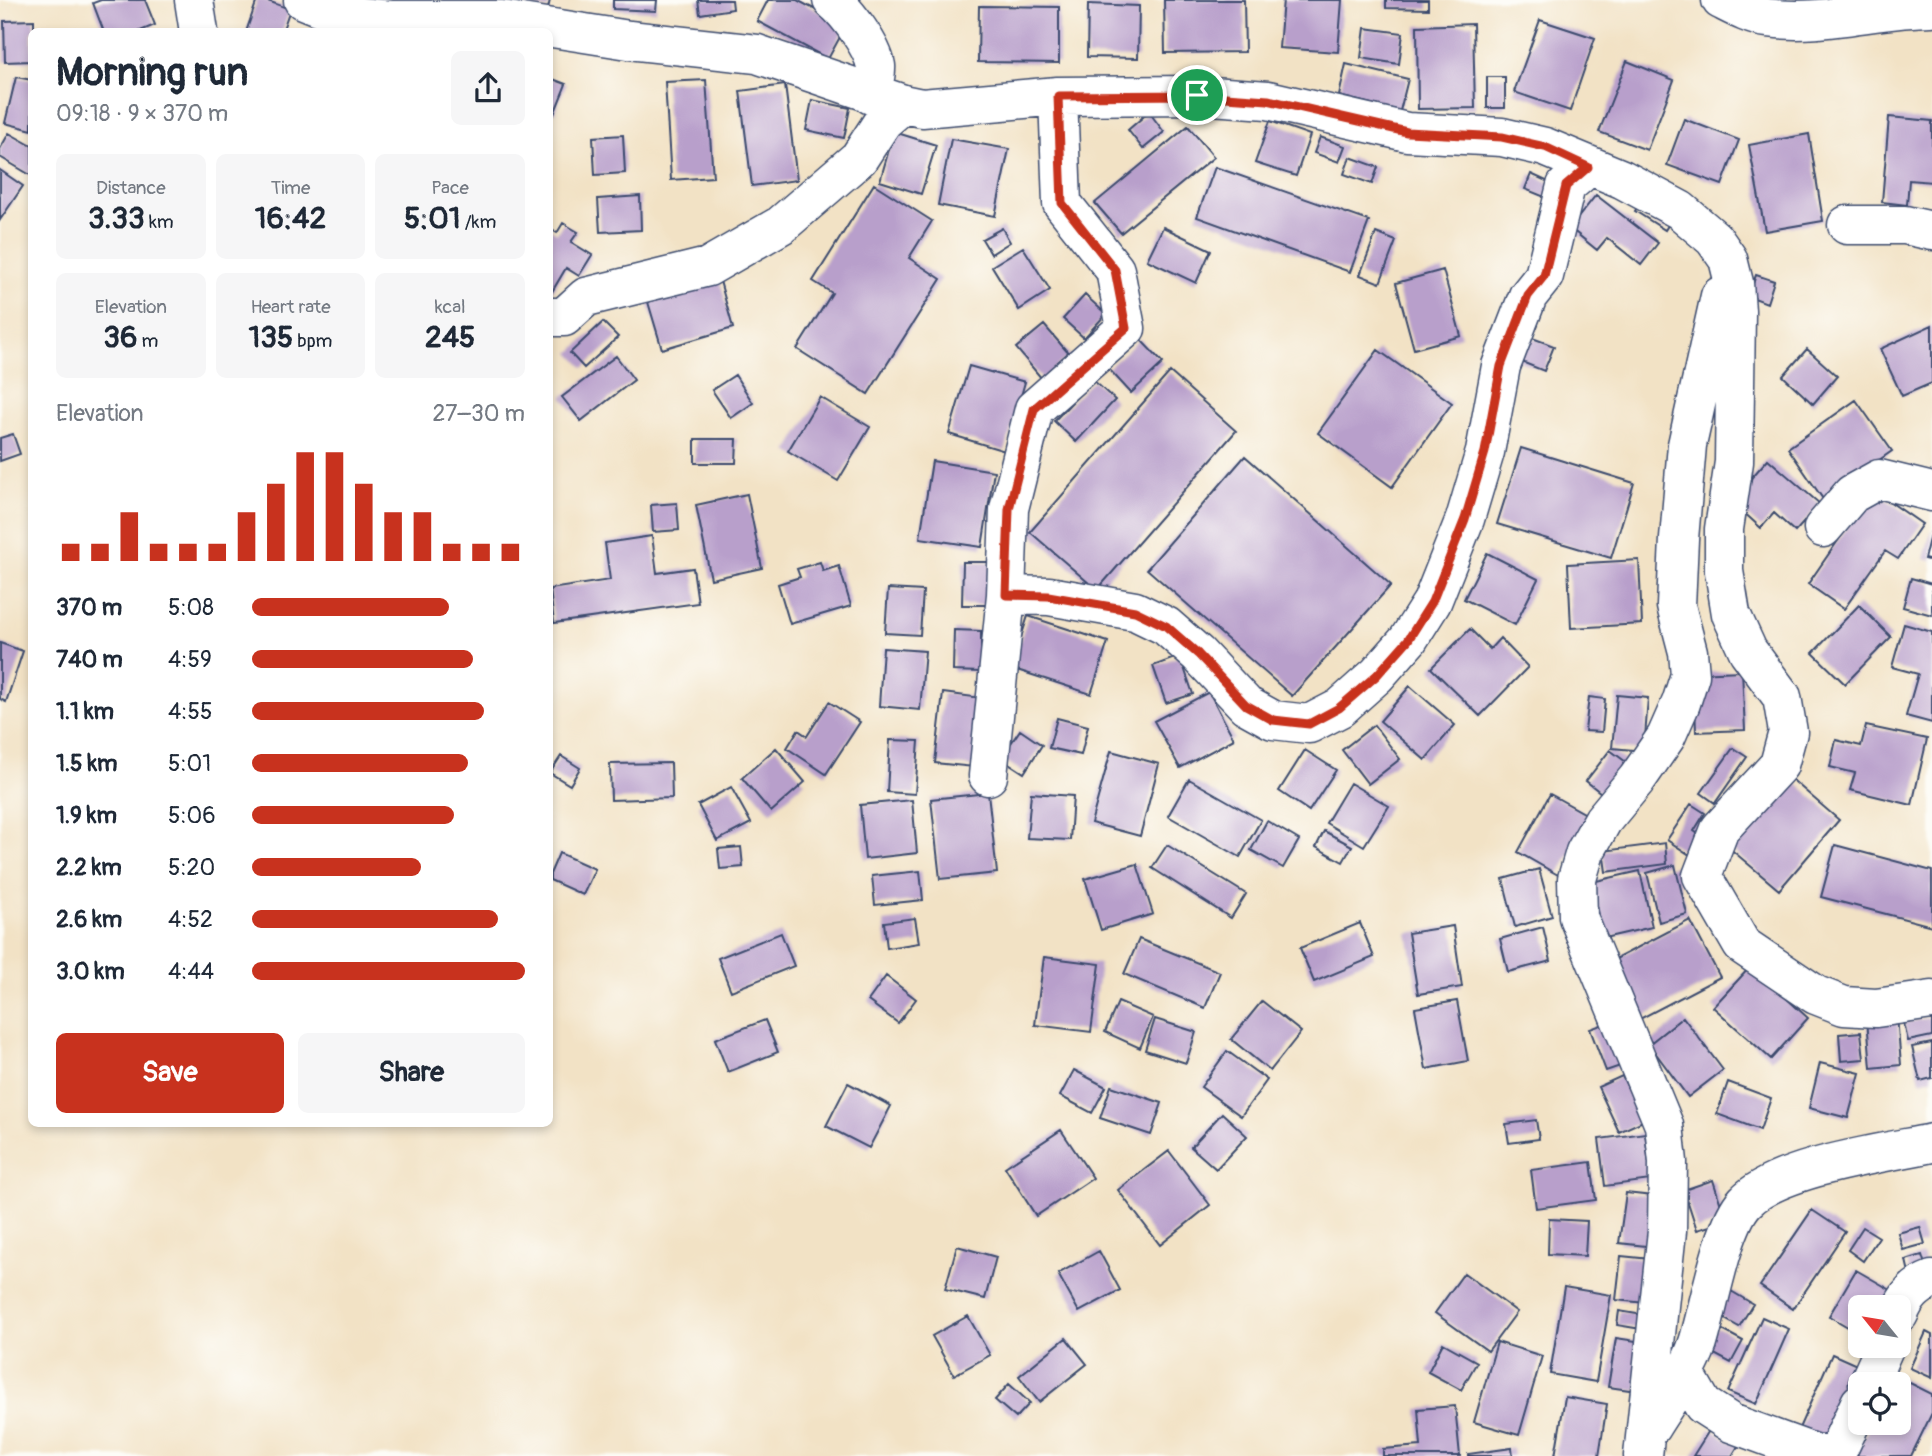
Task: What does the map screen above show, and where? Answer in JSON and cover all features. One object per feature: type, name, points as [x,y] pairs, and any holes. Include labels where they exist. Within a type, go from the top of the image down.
[{"type":"street","points":[[194,0],[198,28]]},
{"type":"street","points":[[303,0],[340,15],[390,20],[502,20],[553,28]]},
{"type":"street","points":[[553,317],[564,317],[586,298],[708,267],[781,225],[859,158],[883,121],[887,99],[867,46],[845,10],[832,0]]},
{"type":"street","points":[[1721,0],[1765,18],[1805,20],[1899,8],[1932,7]]},
{"type":"street","points":[[553,28],[629,40],[757,54],[887,99],[922,108],[1058,96],[1197,95],[1268,100],[1407,132],[1502,137],[1545,147],[1622,179],[1680,210],[1714,239],[1728,259],[1734,283],[1734,462],[1724,528],[1724,571],[1731,614],[1748,651],[1782,697],[1788,732],[1779,765],[1720,829],[1702,876],[1726,921],[1742,944],[1816,995],[1844,1006],[1876,1008],[1932,1000]]},
{"type":"street","points":[[988,776],[1006,595],[1009,509],[1034,409],[1126,328],[1115,270],[1062,203],[1058,96]]},
{"type":"street","points":[[1006,595],[1048,596],[1135,611],[1166,626],[1198,654],[1246,705],[1273,720],[1309,724],[1339,708],[1377,675],[1408,640],[1432,602],[1465,519],[1485,452],[1501,366],[1528,296],[1544,276],[1566,186],[1588,167]]},
{"type":"street","points":[[1847,225],[1905,225],[1932,231]]},
{"type":"street","points":[[1644,1447],[1667,1231],[1668,1162],[1664,1125],[1578,917],[1577,880],[1585,852],[1603,820],[1637,779],[1666,737],[1690,675],[1688,652],[1676,606],[1687,444],[1728,259]]},
{"type":"street","points":[[1823,528],[1852,494],[1879,479],[1932,492]]},
{"type":"street","points":[[1644,1447],[1697,1345],[1731,1227],[1745,1202],[1772,1184],[1825,1164],[1932,1143]]},
{"type":"street","points":[[1910,1295],[1921,1284],[1932,1280]]},
{"type":"street","points":[[1684,1372],[1703,1405],[1731,1423],[1819,1455],[1838,1450],[1848,1429]]},
{"type":"building","points":[[101,0],[145,0],[155,25],[148,28],[102,28],[93,3]]},
{"type":"building","points":[[257,0],[265,0],[290,9],[283,28],[247,28]]},
{"type":"building","points":[[505,0],[550,0],[548,9],[505,3]]},
{"type":"building","points":[[613,0],[657,0],[656,11],[613,9]]},
{"type":"building","points":[[698,0],[732,0],[733,9],[700,14]]},
{"type":"building","points":[[768,0],[797,0],[846,26],[828,59],[757,21]]},
{"type":"building","points":[[1164,0],[1244,0],[1245,52],[1165,53]]},
{"type":"building","points":[[1283,0],[1342,0],[1338,52],[1279,48]]},
{"type":"building","points":[[1386,0],[1428,0],[1428,9],[1386,8]]},
{"type":"building","points":[[1088,4],[1139,6],[1138,58],[1087,57]]},
{"type":"building","points":[[979,6],[1059,7],[1059,63],[978,62]]},
{"type":"building","points":[[34,20],[34,28],[28,28],[28,61],[5,62],[4,21]]},
{"type":"building","points":[[1540,20],[1595,38],[1570,111],[1514,92]]},
{"type":"building","points":[[1473,24],[1475,108],[1418,109],[1417,26]]},
{"type":"building","points":[[1365,28],[1403,33],[1399,64],[1361,58]]},
{"type":"building","points":[[1627,61],[1674,80],[1647,150],[1599,132]]},
{"type":"building","points":[[1346,64],[1408,79],[1400,111],[1339,96]]},
{"type":"building","points":[[16,77],[28,79],[28,129],[5,123]]},
{"type":"building","points":[[1487,77],[1505,77],[1505,108],[1487,108]]},
{"type":"building","points":[[553,79],[566,84],[553,114]]},
{"type":"building","points":[[706,80],[713,177],[671,180],[665,82]]},
{"type":"building","points":[[785,85],[797,180],[752,186],[740,91]]},
{"type":"building","points":[[812,100],[850,108],[844,138],[806,130]]},
{"type":"building","points":[[1149,112],[1164,132],[1143,149],[1128,130]]},
{"type":"building","points":[[1889,117],[1932,121],[1932,182],[1909,180],[1907,205],[1882,202]]},
{"type":"building","points":[[1684,119],[1739,140],[1722,185],[1667,165]]},
{"type":"building","points":[[1270,121],[1310,135],[1296,176],[1255,163]]},
{"type":"building","points":[[1188,126],[1214,157],[1121,233],[1095,203]]},
{"type":"building","points":[[894,132],[936,145],[921,194],[880,181]]},
{"type":"building","points":[[9,133],[28,144],[28,174],[0,157],[0,149]]},
{"type":"building","points":[[1809,134],[1823,221],[1765,231],[1749,145]]},
{"type":"building","points":[[623,135],[625,173],[595,175],[593,137]]},
{"type":"building","points":[[1320,137],[1345,146],[1339,162],[1314,153]]},
{"type":"building","points":[[951,139],[1009,149],[995,216],[938,205]]},
{"type":"building","points":[[1350,157],[1378,167],[1372,184],[1344,174]]},
{"type":"building","points":[[1215,167],[1369,221],[1350,272],[1197,217]]},
{"type":"building","points":[[0,170],[23,186],[0,220]]},
{"type":"building","points":[[1531,174],[1553,184],[1547,198],[1525,189]]},
{"type":"building","points":[[874,184],[932,221],[909,258],[941,279],[868,394],[797,349],[832,293],[813,281]]},
{"type":"building","points":[[1596,195],[1658,243],[1641,265],[1607,238],[1597,250],[1570,228]]},
{"type":"building","points":[[640,196],[641,230],[600,232],[598,199]]},
{"type":"building","points":[[1643,199],[1672,219],[1665,230],[1635,211]]},
{"type":"building","points":[[563,223],[578,232],[571,242],[592,255],[579,276],[566,268],[553,290],[553,231],[557,233]]},
{"type":"building","points":[[1163,227],[1211,250],[1196,283],[1147,260]]},
{"type":"building","points":[[1002,228],[1010,242],[991,254],[982,239]]},
{"type":"building","points":[[1376,233],[1396,241],[1380,283],[1360,275]]},
{"type":"building","points":[[1023,247],[1050,290],[1019,310],[992,266]]},
{"type":"building","points":[[1443,270],[1461,336],[1414,349],[1396,283]]},
{"type":"building","points":[[1756,275],[1774,281],[1767,303],[1749,296]]},
{"type":"building","points":[[720,281],[733,328],[662,349],[648,302]]},
{"type":"building","points":[[1085,295],[1106,314],[1084,338],[1063,319]]},
{"type":"building","points":[[603,322],[618,337],[584,368],[570,353]]},
{"type":"building","points":[[1044,325],[1070,355],[1042,379],[1016,348]]},
{"type":"building","points":[[1932,325],[1932,383],[1902,396],[1880,349]]},
{"type":"building","points":[[1527,336],[1554,346],[1544,371],[1517,360]]},
{"type":"building","points":[[1140,339],[1163,363],[1131,393],[1108,368]]},
{"type":"building","points":[[1807,349],[1837,376],[1813,404],[1783,376]]},
{"type":"building","points":[[1378,350],[1452,403],[1392,487],[1318,433]]},
{"type":"building","points":[[616,356],[634,380],[581,421],[562,397]]},
{"type":"building","points":[[969,366],[1025,382],[1005,451],[949,434]]},
{"type":"building","points":[[1170,372],[1236,431],[1097,590],[1030,532]]},
{"type":"building","points":[[735,375],[753,403],[731,418],[712,390]]},
{"type":"building","points":[[1093,380],[1115,400],[1076,442],[1054,421]]},
{"type":"building","points":[[820,397],[870,427],[838,481],[788,451]]},
{"type":"building","points":[[1856,400],[1892,451],[1823,499],[1788,448]]},
{"type":"building","points":[[13,434],[20,454],[0,461],[0,438]]},
{"type":"building","points":[[695,439],[737,439],[736,463],[695,463]]},
{"type":"building","points":[[1521,448],[1634,483],[1611,558],[1497,524]]},
{"type":"building","points":[[1245,456],[1391,585],[1292,696],[1147,569]]},
{"type":"building","points":[[1768,459],[1820,504],[1795,532],[1774,513],[1761,528],[1731,501]]},
{"type":"building","points":[[932,461],[994,471],[982,547],[920,538]]},
{"type":"building","points":[[1873,490],[1922,524],[1898,559],[1885,551],[1844,609],[1808,584]]},
{"type":"building","points":[[747,494],[762,568],[711,579],[696,505]]},
{"type":"building","points":[[677,503],[679,530],[653,532],[651,505]]},
{"type":"building","points":[[1932,531],[1932,561],[1924,559]]},
{"type":"building","points":[[652,536],[657,573],[693,568],[698,603],[554,623],[553,589],[610,580],[605,543]]},
{"type":"building","points":[[1487,553],[1538,579],[1515,625],[1464,599]]},
{"type":"building","points":[[1639,560],[1642,624],[1571,628],[1568,564]]},
{"type":"building","points":[[820,562],[823,571],[839,566],[851,606],[790,624],[778,584],[800,577],[797,569]]},
{"type":"building","points":[[963,562],[995,562],[994,605],[962,605]]},
{"type":"building","points":[[1911,578],[1932,584],[1932,615],[1903,607]]},
{"type":"building","points":[[888,589],[923,591],[920,635],[885,633]]},
{"type":"building","points":[[1859,605],[1891,637],[1845,684],[1813,653]]},
{"type":"building","points":[[1028,616],[1108,642],[1091,694],[1011,668]]},
{"type":"building","points":[[1904,624],[1932,632],[1932,723],[1906,716],[1918,674],[1892,667]]},
{"type":"building","points":[[1470,629],[1490,649],[1500,638],[1528,667],[1480,716],[1431,668]]},
{"type":"building","points":[[954,630],[981,631],[981,672],[953,671]]},
{"type":"building","points":[[0,643],[23,651],[6,702],[0,699]]},
{"type":"building","points":[[883,648],[925,651],[920,710],[879,706]]},
{"type":"building","points":[[1180,656],[1193,694],[1166,703],[1153,666]]},
{"type":"building","points":[[1742,671],[1745,730],[1696,732],[1694,673]]},
{"type":"building","points":[[1410,686],[1455,725],[1425,760],[1380,721]]},
{"type":"building","points":[[1209,692],[1234,739],[1180,768],[1154,721]]},
{"type":"building","points":[[943,693],[982,698],[974,767],[935,763]]},
{"type":"building","points":[[1617,695],[1648,698],[1644,751],[1612,748]]},
{"type":"building","points":[[1589,697],[1605,699],[1602,732],[1585,731]]},
{"type":"building","points":[[829,702],[860,722],[826,774],[787,748],[798,730],[807,736]]},
{"type":"building","points":[[1057,718],[1088,726],[1081,755],[1049,748]]},
{"type":"building","points":[[1374,725],[1400,759],[1368,784],[1342,750]]},
{"type":"building","points":[[1866,726],[1927,739],[1912,805],[1850,790],[1855,773],[1830,767],[1836,740],[1861,746]]},
{"type":"building","points":[[1020,730],[1042,745],[1024,773],[1001,758]]},
{"type":"building","points":[[890,740],[919,741],[915,794],[887,792]]},
{"type":"building","points":[[776,748],[805,782],[771,812],[742,778]]},
{"type":"building","points":[[1733,748],[1747,757],[1715,803],[1701,793]]},
{"type":"building","points":[[1305,750],[1336,770],[1309,811],[1279,791]]},
{"type":"building","points":[[1610,750],[1634,768],[1610,800],[1586,781]]},
{"type":"building","points":[[1111,751],[1159,764],[1140,836],[1091,823]]},
{"type":"building","points":[[561,756],[580,768],[570,785],[553,775],[553,768]]},
{"type":"building","points":[[671,763],[672,798],[611,800],[610,764]]},
{"type":"building","points":[[1788,776],[1839,820],[1779,890],[1728,847]]},
{"type":"building","points":[[1189,779],[1261,820],[1240,857],[1168,816]]},
{"type":"building","points":[[1350,783],[1389,806],[1364,846],[1326,823]]},
{"type":"building","points":[[731,787],[751,823],[717,841],[698,805]]},
{"type":"building","points":[[988,793],[997,873],[940,879],[931,799]]},
{"type":"building","points":[[1031,793],[1073,796],[1070,840],[1027,838]]},
{"type":"building","points":[[1550,794],[1591,817],[1558,875],[1518,852]]},
{"type":"building","points":[[912,800],[917,853],[865,859],[860,805]]},
{"type":"building","points":[[1691,804],[1705,813],[1694,831],[1702,837],[1690,855],[1667,840]]},
{"type":"building","points":[[1267,821],[1299,840],[1283,868],[1251,850]]},
{"type":"building","points":[[1324,831],[1352,846],[1343,862],[1316,847]]},
{"type":"building","points":[[1665,843],[1667,864],[1606,872],[1603,851]]},
{"type":"building","points":[[1167,845],[1246,894],[1231,918],[1152,868]]},
{"type":"building","points":[[1835,845],[1932,871],[1932,926],[1821,897]]},
{"type":"building","points":[[741,847],[743,867],[720,869],[718,849]]},
{"type":"building","points":[[559,853],[595,869],[583,895],[553,881],[553,867]]},
{"type":"building","points":[[1137,864],[1153,914],[1101,930],[1085,879]]},
{"type":"building","points":[[1675,865],[1687,914],[1659,922],[1647,873]]},
{"type":"building","points":[[1539,869],[1552,916],[1515,927],[1503,879]]},
{"type":"building","points":[[920,871],[923,900],[875,905],[872,876]]},
{"type":"building","points":[[1640,871],[1652,927],[1604,938],[1592,882]]},
{"type":"building","points":[[915,918],[919,943],[887,948],[884,922]]},
{"type":"building","points":[[1690,920],[1720,977],[1638,1020],[1608,963]]},
{"type":"building","points":[[1360,923],[1374,957],[1314,982],[1300,948]]},
{"type":"building","points":[[1453,926],[1462,987],[1418,994],[1408,933]]},
{"type":"building","points":[[1543,927],[1551,961],[1508,972],[1500,939]]},
{"type":"building","points":[[781,933],[794,966],[731,991],[718,958]]},
{"type":"building","points":[[1139,939],[1220,972],[1205,1008],[1124,974]]},
{"type":"building","points":[[1044,957],[1100,964],[1091,1032],[1035,1025]]},
{"type":"building","points":[[1751,966],[1808,1018],[1771,1059],[1713,1007]]},
{"type":"building","points":[[886,976],[916,999],[898,1023],[868,1001]]},
{"type":"building","points":[[1262,1001],[1301,1032],[1270,1071],[1231,1039]]},
{"type":"building","points":[[1457,1001],[1468,1061],[1426,1069],[1415,1008]]},
{"type":"building","points":[[1118,1002],[1153,1017],[1140,1048],[1105,1032]]},
{"type":"building","points":[[1897,1016],[1901,1065],[1871,1068],[1867,1019]]},
{"type":"building","points":[[1683,1017],[1723,1070],[1688,1097],[1649,1044]]},
{"type":"building","points":[[1932,1017],[1932,1036],[1908,1041],[1904,1023]]},
{"type":"building","points":[[1155,1019],[1196,1032],[1186,1063],[1145,1050]]},
{"type":"building","points":[[765,1020],[778,1052],[728,1072],[715,1039]]},
{"type":"building","points":[[1612,1021],[1629,1063],[1606,1071],[1590,1029]]},
{"type":"building","points":[[1861,1032],[1864,1059],[1841,1061],[1839,1034]]},
{"type":"building","points":[[1932,1043],[1932,1078],[1920,1081],[1912,1047]]},
{"type":"building","points":[[1227,1051],[1267,1080],[1241,1116],[1201,1087]]},
{"type":"building","points":[[1820,1063],[1860,1073],[1848,1118],[1809,1108]]},
{"type":"building","points":[[1074,1070],[1106,1087],[1092,1113],[1060,1096]]},
{"type":"building","points":[[1622,1076],[1633,1098],[1654,1116],[1619,1132],[1598,1087]]},
{"type":"building","points":[[1728,1082],[1771,1098],[1760,1130],[1717,1114]]},
{"type":"building","points":[[848,1083],[891,1106],[869,1148],[826,1126]]},
{"type":"building","points":[[1111,1086],[1162,1103],[1151,1135],[1100,1118]]},
{"type":"building","points":[[1222,1113],[1247,1136],[1216,1169],[1191,1147]]},
{"type":"building","points":[[1536,1120],[1539,1139],[1509,1143],[1506,1124]]},
{"type":"building","points":[[1061,1130],[1093,1178],[1036,1216],[1005,1167]]},
{"type":"building","points":[[1645,1133],[1651,1180],[1605,1186],[1599,1139]]},
{"type":"building","points":[[1169,1151],[1210,1205],[1160,1245],[1118,1190]]},
{"type":"building","points":[[1591,1162],[1596,1200],[1536,1208],[1531,1170]]},
{"type":"building","points":[[1713,1180],[1726,1221],[1697,1230],[1684,1190]]},
{"type":"building","points":[[1626,1193],[1661,1197],[1655,1247],[1619,1243]]},
{"type":"building","points":[[1812,1210],[1845,1232],[1793,1309],[1760,1286]]},
{"type":"building","points":[[1549,1219],[1587,1221],[1585,1256],[1548,1254]]},
{"type":"building","points":[[1863,1227],[1879,1237],[1863,1261],[1848,1250]]},
{"type":"building","points":[[1920,1227],[1925,1244],[1903,1250],[1898,1233]]},
{"type":"building","points":[[957,1246],[996,1257],[985,1299],[945,1289]]},
{"type":"building","points":[[1099,1251],[1120,1290],[1079,1312],[1058,1274]]},
{"type":"building","points":[[1922,1255],[1926,1268],[1909,1273],[1906,1260]]},
{"type":"building","points":[[1621,1256],[1650,1259],[1646,1303],[1616,1300]]},
{"type":"building","points":[[1856,1270],[1896,1293],[1848,1295],[1848,1327],[1829,1316]]},
{"type":"building","points":[[1464,1273],[1517,1312],[1488,1351],[1435,1313]]},
{"type":"building","points":[[1564,1287],[1611,1295],[1596,1382],[1550,1374]]},
{"type":"building","points":[[1731,1291],[1753,1304],[1739,1327],[1718,1315]]},
{"type":"building","points":[[1619,1311],[1649,1316],[1647,1330],[1617,1325]]},
{"type":"building","points":[[968,1316],[990,1355],[954,1375],[932,1336]]},
{"type":"building","points":[[1762,1317],[1789,1329],[1756,1404],[1728,1392]]},
{"type":"building","points":[[1717,1327],[1743,1341],[1731,1363],[1705,1349]]},
{"type":"building","points":[[1926,1332],[1932,1335],[1932,1378],[1910,1368]]},
{"type":"building","points":[[1066,1338],[1087,1364],[1039,1402],[1019,1376]]},
{"type":"building","points":[[1616,1338],[1643,1342],[1637,1391],[1608,1387]]},
{"type":"building","points":[[1497,1342],[1542,1356],[1519,1435],[1474,1422]]},
{"type":"building","points":[[1443,1343],[1477,1362],[1461,1390],[1428,1372]]},
{"type":"building","points":[[1832,1354],[1868,1370],[1848,1372],[1848,1415],[1832,1451],[1796,1435]]},
{"type":"building","points":[[1009,1384],[1030,1403],[1016,1418],[995,1400]]},
{"type":"building","points":[[1911,1384],[1932,1394],[1932,1413],[1911,1456],[1855,1456],[1865,1435],[1911,1435]]},
{"type":"building","points":[[1565,1397],[1607,1404],[1599,1456],[1555,1456]]},
{"type":"building","points":[[1455,1406],[1460,1456],[1383,1456],[1383,1449],[1421,1446],[1418,1409]]},
{"type":"building","points":[[1710,1429],[1738,1446],[1732,1456],[1693,1456]]},
{"type":"building","points":[[1512,1448],[1513,1456],[1468,1456],[1468,1454]]},
{"type":"route","points":[[1197,95],[1268,100],[1407,132],[1502,137],[1545,147],[1588,167],[1566,186],[1544,276],[1528,296],[1501,366],[1485,452],[1465,519],[1432,602],[1408,640],[1377,675],[1339,708],[1309,724],[1273,720],[1246,705],[1198,654],[1166,626],[1135,611],[1048,596],[1006,595],[1009,509],[1034,409],[1126,328],[1115,270],[1062,203],[1058,96],[1197,95]]}]
